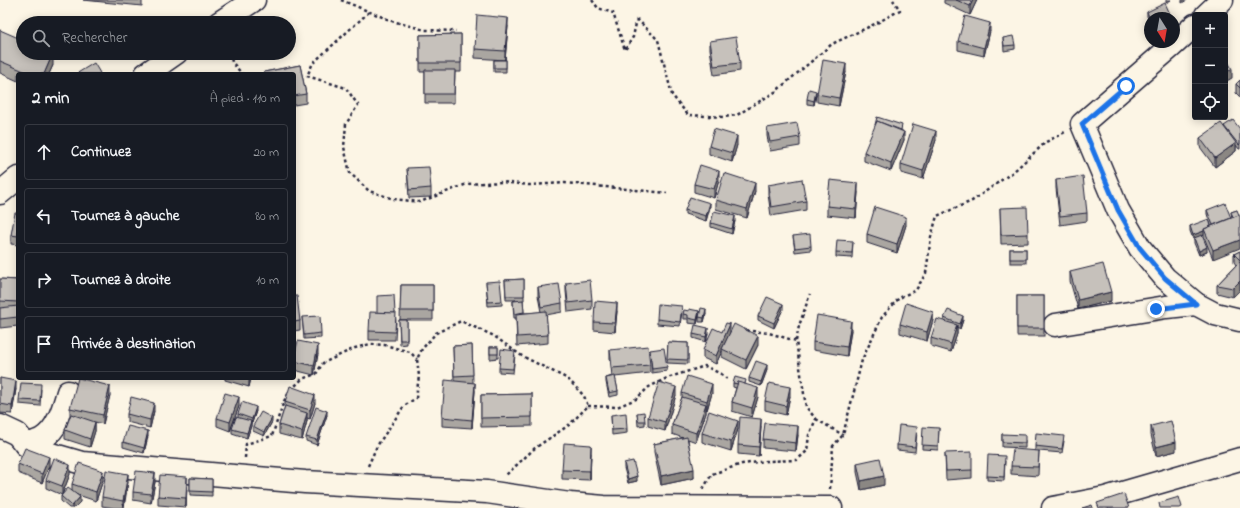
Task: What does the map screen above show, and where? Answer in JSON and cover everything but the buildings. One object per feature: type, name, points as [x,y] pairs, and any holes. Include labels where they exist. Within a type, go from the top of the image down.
[{"type":"street","points":[[230,16],[254,0]]},
{"type":"street","points":[[1209,12],[1222,0]]},
{"type":"street","points":[[1192,28],[1082,124],[1118,210],[1140,248],[1165,278],[1196,304],[1215,314],[1240,320]]},
{"type":"street","points":[[149,72],[166,60]]},
{"type":"street","points":[[0,193],[16,180]]},
{"type":"street","points":[[1055,325],[1166,307],[1196,304]]},
{"type":"street","points":[[26,445],[42,439],[53,429],[62,414],[68,392]]},
{"type":"street","points":[[0,426],[17,434],[26,445],[37,450],[82,463],[305,482],[488,492],[570,504],[604,507],[829,508]]},
{"type":"street","points":[[1052,508],[1105,498],[1240,459]]},
{"type":"path","points":[[341,0],[392,21],[425,30],[456,31]]},
{"type":"path","points":[[592,0],[598,8],[613,12],[625,50],[633,37],[637,19],[658,40],[672,95],[688,115],[724,117],[737,115],[775,92],[832,44],[877,23],[900,10],[893,0]]},
{"type":"path","points":[[369,12],[313,63],[307,76],[346,88],[358,105],[346,124],[344,148],[350,173],[369,191],[394,199],[420,202],[467,184],[502,182],[529,185],[565,183],[667,193]]},
{"type":"path","points":[[232,60],[240,72]]},
{"type":"path","points":[[829,508],[833,446],[843,435],[862,360],[882,317],[899,298],[916,290],[926,273],[931,237],[937,216],[972,201],[1013,172],[1046,142],[1082,124]]},
{"type":"path","points":[[810,294],[799,326],[796,341],[806,407],[816,419],[843,435]]},
{"type":"path","points":[[359,484],[377,446],[391,424],[404,406],[416,398],[419,376],[417,359],[422,349],[436,334],[461,321],[494,336],[522,356],[568,379],[584,396],[588,406]]},
{"type":"path","points":[[742,330],[769,333],[796,341]]},
{"type":"path","points":[[237,476],[245,458],[246,444],[272,436],[284,401],[292,387],[302,379],[316,374],[323,363],[355,348],[370,344],[385,345],[410,352],[417,359]]},
{"type":"path","points":[[488,492],[535,448],[569,425],[588,406],[617,407],[636,399],[649,387],[666,378],[705,366],[723,374],[727,379]]},
{"type":"path","points":[[695,508],[705,483],[712,474],[742,464],[797,460],[807,451],[809,435],[816,419]]},
{"type":"route","points":[[1126,86],[1082,124],[1118,210],[1140,248],[1165,278],[1196,304],[1156,309]]}]
